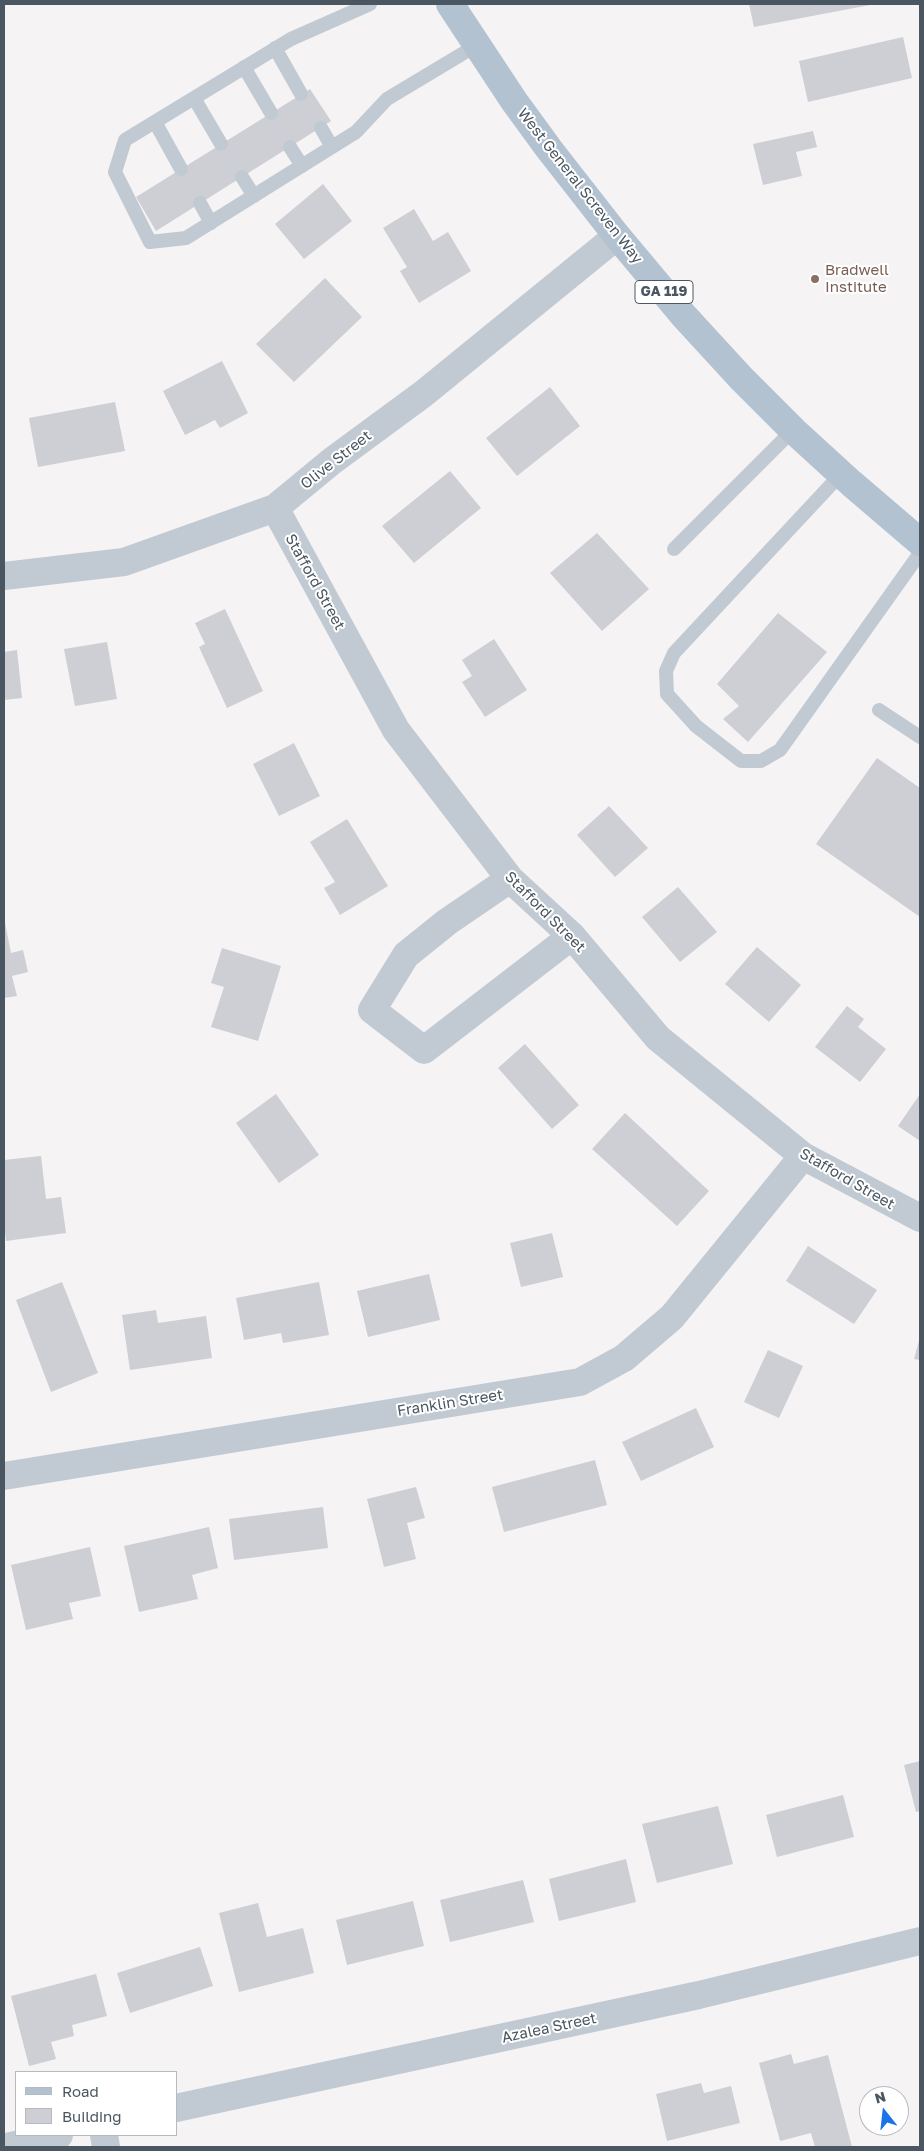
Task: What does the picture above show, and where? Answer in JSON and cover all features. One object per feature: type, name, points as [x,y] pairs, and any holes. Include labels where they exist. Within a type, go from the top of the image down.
[{"type":"main road","name":"West General Screven Way","points":[[450,4],[544,142],[617,236],[684,316],[741,378],[793,430],[920,542]]},
{"type":"street","name":"Olive Street","points":[[4,576],[124,562],[275,508],[332,461],[424,394],[617,236]]},
{"type":"street","name":"Stafford Street","points":[[275,508],[396,730],[510,879],[572,936],[658,1038],[803,1156],[920,1218]]},
{"type":"street","points":[[510,879],[447,922],[406,955],[372,1010],[424,1050],[572,936]]},
{"type":"street","name":"Franklin Street","points":[[4,1476],[580,1382],[624,1358],[672,1316],[803,1156]]},
{"type":"street","name":"Azalea Street","points":[[178,2108],[699,1996],[920,1941]]},
{"type":"street","points":[[7,2147],[55,2136]]},
{"type":"lane","points":[[370,4],[291,39],[125,140],[116,172],[150,242],[186,238],[211,223],[356,132],[387,99],[477,45]]},
{"type":"lane","points":[[275,48],[301,94]]},
{"type":"lane","points":[[244,67],[271,113]]},
{"type":"lane","points":[[194,98],[222,144]]},
{"type":"lane","points":[[154,122],[181,169]]},
{"type":"lane","points":[[321,128],[332,147]]},
{"type":"lane","points":[[290,147],[302,166]]},
{"type":"lane","points":[[242,177],[254,196]]},
{"type":"lane","points":[[200,203],[211,223]]},
{"type":"lane","points":[[674,549],[793,430]]},
{"type":"lane","points":[[841,474],[674,653],[666,671],[667,694],[696,726],[741,761],[761,761],[780,750],[920,553]]},
{"type":"lane","points":[[879,710],[920,737]]},
{"type":"building","points":[[749,4],[870,4],[870,5],[754,27]]},
{"type":"building","points":[[903,37],[912,78],[808,102],[799,61]]},
{"type":"building","points":[[310,89],[331,121],[156,231],[136,197]]},
{"type":"building","points":[[813,131],[817,147],[796,152],[802,176],[763,185],[753,144]]},
{"type":"building","points":[[323,184],[352,221],[304,259],[275,224]]},
{"type":"building","points":[[414,209],[433,241],[448,232],[471,271],[419,303],[400,271],[407,267],[383,228]]},
{"type":"building","points":[[325,278],[362,317],[294,382],[256,344]]},
{"type":"building","points":[[222,361],[248,413],[220,428],[215,420],[185,435],[163,391]]},
{"type":"building","points":[[550,387],[580,426],[517,476],[486,438]]},
{"type":"building","points":[[115,402],[125,451],[38,467],[29,418]]},
{"type":"building","points":[[450,471],[481,508],[414,563],[382,526]]},
{"type":"building","points":[[597,533],[649,589],[602,631],[550,573]]},
{"type":"building","points":[[225,609],[263,691],[227,708],[199,647],[205,644],[195,623]]},
{"type":"building","points":[[778,613],[827,652],[748,742],[723,719],[739,706],[717,684]]},
{"type":"building","points":[[494,639],[527,690],[485,717],[462,682],[472,676],[462,660]]},
{"type":"building","points":[[107,642],[117,699],[75,706],[64,649]]},
{"type":"building","points":[[17,650],[22,698],[4,700],[4,652]]},
{"type":"building","points":[[294,743],[320,796],[279,816],[253,764]]},
{"type":"building","points":[[877,758],[920,788],[920,917],[816,844]]},
{"type":"building","points":[[609,806],[648,848],[615,877],[577,835]]},
{"type":"building","points":[[347,819],[388,886],[340,915],[324,888],[335,882],[310,842]]},
{"type":"building","points":[[678,887],[717,932],[680,962],[642,917]]},
{"type":"building","points":[[4,918],[11,953],[23,950],[28,972],[12,976],[17,996],[4,998]]},
{"type":"building","points":[[757,947],[801,985],[769,1022],[725,984]]},
{"type":"building","points":[[222,948],[281,966],[258,1041],[211,1027],[224,987],[211,983]]},
{"type":"building","points":[[847,1006],[864,1019],[858,1027],[886,1049],[860,1082],[815,1047]]},
{"type":"building","points":[[525,1044],[579,1105],[552,1129],[498,1068]]},
{"type":"building","points":[[276,1094],[319,1155],[279,1183],[236,1123]]},
{"type":"building","points":[[920,1094],[920,1141],[898,1126]]},
{"type":"building","points":[[625,1113],[709,1191],[677,1226],[592,1149]]},
{"type":"building","points":[[41,1156],[46,1199],[61,1197],[66,1233],[6,1241],[4,1223],[4,1160]]},
{"type":"building","points":[[552,1233],[563,1277],[521,1287],[510,1243]]},
{"type":"building","points":[[808,1246],[877,1290],[854,1324],[786,1281]]},
{"type":"building","points":[[429,1274],[440,1320],[368,1337],[357,1291]]},
{"type":"building","points":[[62,1282],[98,1373],[51,1392],[16,1300]]},
{"type":"building","points":[[319,1282],[329,1335],[283,1343],[281,1333],[244,1340],[236,1298]]},
{"type":"building","points":[[156,1310],[158,1323],[206,1316],[212,1358],[130,1370],[122,1315]]},
{"type":"building","points":[[920,1337],[920,1360],[914,1359]]},
{"type":"building","points":[[768,1350],[803,1366],[779,1418],[744,1402]]},
{"type":"building","points":[[696,1408],[714,1447],[641,1481],[622,1442]]},
{"type":"building","points":[[595,1460],[607,1505],[504,1532],[492,1487]]},
{"type":"building","points":[[416,1487],[425,1518],[407,1523],[416,1559],[384,1567],[367,1499]]},
{"type":"building","points":[[323,1507],[328,1548],[234,1560],[229,1519]]},
{"type":"building","points":[[209,1527],[218,1568],[192,1575],[198,1599],[139,1612],[124,1546]]},
{"type":"building","points":[[90,1547],[101,1596],[69,1603],[73,1619],[26,1630],[11,1565]]},
{"type":"building","points":[[920,1761],[920,1811],[916,1812],[904,1765]]},
{"type":"building","points":[[843,1795],[854,1837],[777,1857],[766,1815]]},
{"type":"building","points":[[718,1806],[733,1864],[657,1883],[642,1824]]},
{"type":"building","points":[[626,1859],[636,1902],[559,1921],[549,1879]]},
{"type":"building","points":[[523,1880],[534,1922],[450,1942],[440,1900]]},
{"type":"building","points":[[413,1901],[424,1946],[347,1965],[336,1920]]},
{"type":"building","points":[[258,1903],[267,1937],[303,1928],[314,1973],[239,1992],[219,1913]]},
{"type":"building","points":[[200,1947],[213,1986],[130,2013],[117,1973]]},
{"type":"building","points":[[96,1974],[107,2016],[72,2025],[74,2036],[51,2042],[56,2059],[29,2066],[11,1996]]},
{"type":"building","points":[[791,2054],[794,2064],[828,2055],[852,2147],[815,2147],[811,2133],[780,2141],[759,2063]]},
{"type":"building","points":[[701,2083],[704,2093],[731,2086],[740,2123],[667,2141],[656,2094]]},
{"type":"place","name":"Bradwell Institute","points":[[815,279]]}]
